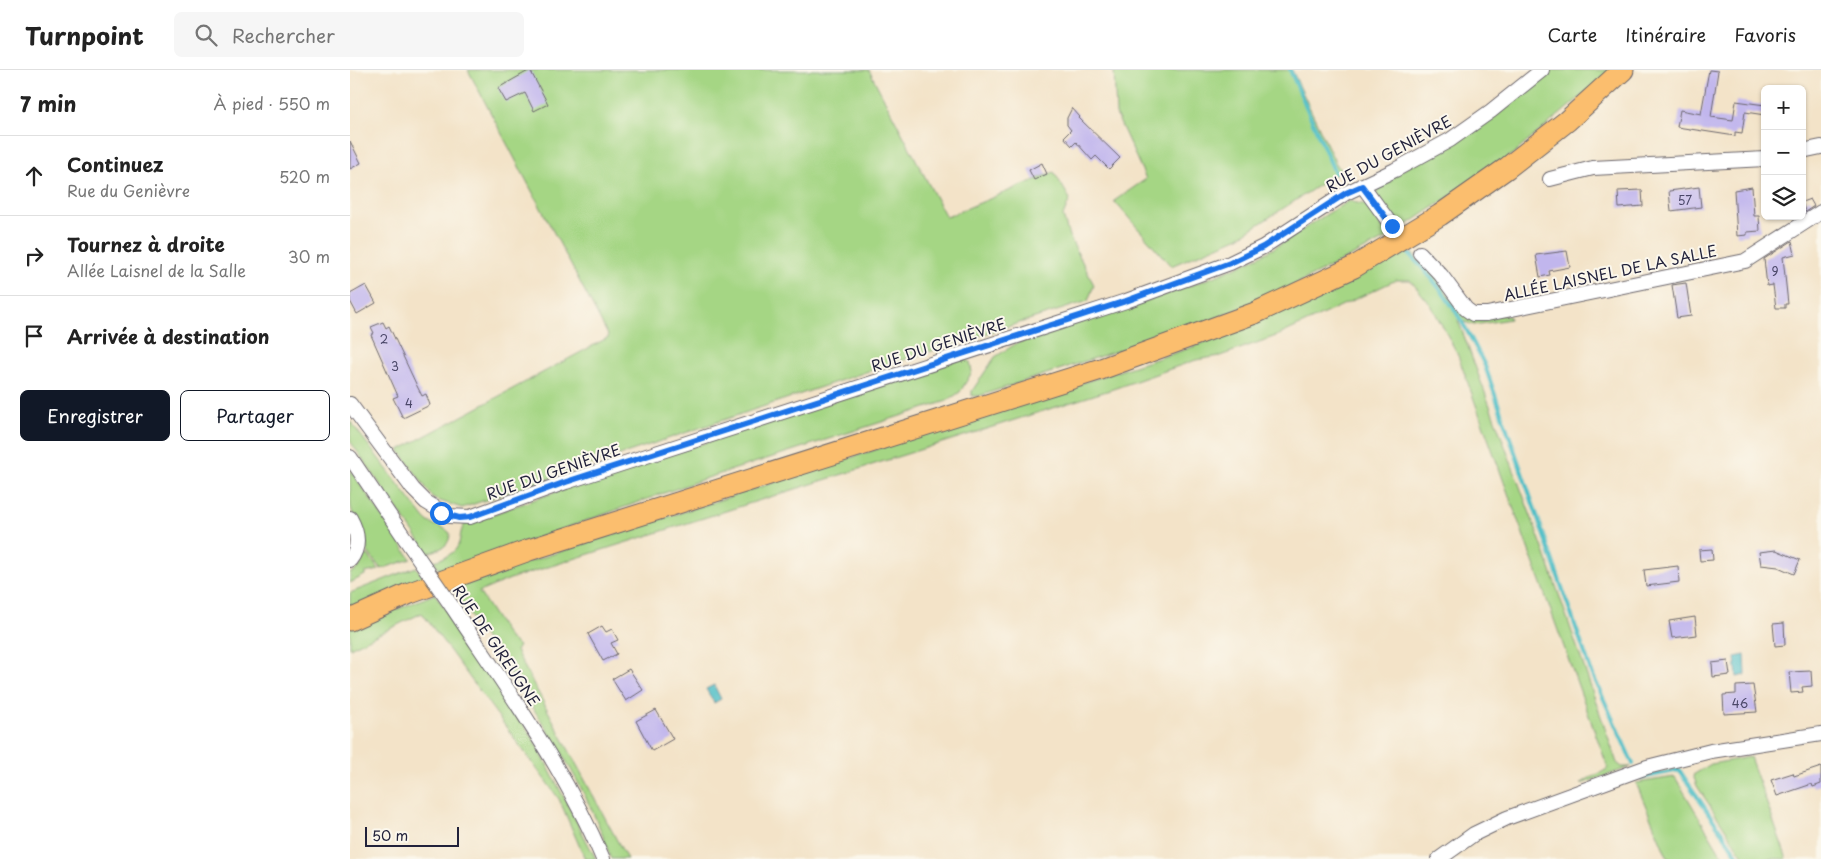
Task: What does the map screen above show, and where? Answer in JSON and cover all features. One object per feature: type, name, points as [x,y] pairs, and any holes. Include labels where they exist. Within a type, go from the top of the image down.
[{"type":"main road","points":[[350,620],[410,593],[529,550],[1101,369],[1255,313],[1354,267],[1440,215],[1507,168],[1567,121],[1623,70]]},
{"type":"street","name":"RUE DU GENIÈVRE","points":[[350,404],[413,490],[426,502],[449,516],[470,517],[566,482],[1126,301],[1230,263],[1263,247],[1346,193],[1395,170],[1450,140],[1491,111],[1542,70]]},
{"type":"street","points":[[1806,150],[1821,148]]},
{"type":"street","points":[[1550,179],[1594,168],[1761,158]]},
{"type":"street","points":[[1362,186],[1392,226]]},
{"type":"street","name":"ALLÉE LAISNEL DE LA SALLE","points":[[1420,253],[1441,275],[1466,309],[1473,314],[1487,314],[1745,261],[1821,212]]},
{"type":"street","name":"RUE DE GIREUGNE","points":[[350,457],[539,737],[582,811],[603,859]]},
{"type":"street","points":[[350,518],[358,539],[356,549],[350,560]]},
{"type":"street","points":[[1439,859],[1474,834],[1507,818],[1647,767],[1711,751],[1821,734]]},
{"type":"green space","points":[[468,70],[869,70],[946,217],[1054,172],[1070,199],[1063,216],[1069,236],[1094,285],[1088,301],[869,371],[462,508],[434,499],[399,450],[609,337]]},
{"type":"green space","points":[[1114,70],[1292,70],[1341,171],[1239,237],[1171,266],[1114,201],[1146,179],[1116,114]]},
{"type":"green space","points":[[1550,70],[1612,70],[1513,154],[1401,229],[1376,194],[1381,184],[1540,80]]},
{"type":"green space","points":[[1349,201],[1366,205],[1389,237],[1278,293],[1208,321],[979,396],[972,396],[972,391],[995,357],[1017,343],[1221,274],[1261,255]]},
{"type":"green space","points":[[1406,248],[1434,274],[1459,310],[1509,316],[1510,319],[1474,325],[1458,320],[1545,554],[1617,763],[1622,767],[1631,767],[1581,784],[1608,768],[1457,353],[1431,305],[1410,280],[1396,280],[1279,335],[1220,356],[1196,360],[1113,389],[510,579],[479,592],[509,638],[519,646],[516,651],[627,859],[611,859],[598,823],[561,753],[451,587],[1190,348],[1300,302]]},
{"type":"green space","points":[[964,358],[970,362],[972,372],[960,392],[947,401],[701,480],[441,572],[434,561],[449,555],[455,550],[465,524],[564,489]]},
{"type":"green space","points":[[350,421],[425,519],[450,533],[450,538],[444,547],[428,553],[350,441]]},
{"type":"green space","points":[[350,469],[411,559],[381,569],[367,551],[366,539],[351,508]]},
{"type":"green space","points":[[365,555],[368,555],[379,570],[365,573],[365,575],[350,583],[350,573],[359,568]]},
{"type":"green space","points":[[416,567],[424,578],[350,610],[350,593]]},
{"type":"green space","points":[[435,594],[534,740],[596,859],[585,859],[559,799],[422,613],[350,648],[350,628]]},
{"type":"green space","points":[[1750,757],[1787,859],[1745,859],[1697,786],[1693,775],[1711,764]]},
{"type":"green space","points":[[1675,777],[1724,859],[1668,859],[1636,783]]},
{"type":"water","points":[[1745,655],[1746,675],[1737,677],[1735,657]]},
{"type":"water","points":[[714,685],[721,699],[714,703],[706,689]]},
{"type":"building","points":[[530,70],[548,104],[534,111],[525,93],[506,102],[498,88]]},
{"type":"building","points":[[1709,70],[1718,71],[1711,117],[1733,120],[1736,101],[1761,104],[1761,114],[1745,112],[1742,133],[1735,132],[1735,136],[1677,127],[1680,110],[1701,114]]},
{"type":"building","points":[[1072,108],[1079,118],[1120,158],[1109,169],[1096,156],[1092,160],[1076,142],[1072,146],[1064,137],[1071,130],[1067,125],[1067,118]]},
{"type":"building","points":[[350,141],[361,163],[350,169]]},
{"type":"building","points":[[1042,163],[1047,174],[1034,180],[1029,170]]},
{"type":"building","points":[[1699,187],[1701,207],[1671,211],[1669,191]]},
{"type":"building","points":[[1752,187],[1754,216],[1759,216],[1760,231],[1747,232],[1747,235],[1737,236],[1734,190]]},
{"type":"building","points":[[1642,190],[1643,206],[1619,208],[1618,191]]},
{"type":"building","points":[[1810,199],[1814,206],[1806,211],[1806,200]]},
{"type":"building","points":[[1792,241],[1795,254],[1783,257],[1788,304],[1785,304],[1785,308],[1776,308],[1773,285],[1767,286],[1764,259]]},
{"type":"building","points":[[1567,251],[1570,267],[1549,271],[1550,275],[1540,277],[1536,255]]},
{"type":"building","points":[[1686,283],[1691,316],[1677,318],[1672,285]]},
{"type":"building","points":[[366,285],[376,303],[357,314],[350,301],[350,294]]},
{"type":"building","points":[[383,322],[386,328],[389,326],[422,396],[426,394],[430,405],[403,418],[393,398],[398,396],[371,335],[374,333],[371,327]]},
{"type":"building","points":[[1712,549],[1713,560],[1700,561],[1699,550]]},
{"type":"building","points":[[1776,550],[1800,560],[1794,574],[1778,567],[1761,565],[1759,552]]},
{"type":"building","points":[[1678,566],[1679,582],[1646,586],[1644,570]]},
{"type":"building","points":[[1695,617],[1697,635],[1672,638],[1669,621]]},
{"type":"building","points":[[1784,623],[1785,645],[1775,646],[1773,624]]},
{"type":"building","points":[[602,626],[606,632],[612,629],[618,640],[611,643],[617,654],[603,661],[588,634]]},
{"type":"building","points":[[1728,661],[1730,675],[1713,677],[1712,663]]},
{"type":"building","points":[[629,669],[643,690],[626,701],[612,679]]},
{"type":"building","points":[[1811,671],[1812,686],[1802,687],[1803,692],[1791,693],[1789,672]]},
{"type":"building","points":[[1753,685],[1757,712],[1724,714],[1723,695],[1736,694],[1736,686]]},
{"type":"building","points":[[656,710],[673,739],[652,751],[636,721]]},
{"type":"building","points":[[1821,767],[1821,784],[1813,787],[1812,784],[1777,796],[1771,780],[1793,773],[1794,776]]},
{"type":"waterway","points":[[1290,70],[1335,173]]},
{"type":"waterway","points":[[1409,254],[1433,280],[1452,306],[1485,366],[1591,671],[1633,764]]},
{"type":"waterway","points":[[1641,778],[1679,770],[1740,859]]},
{"type":"route","points":[[441,513],[459,518],[470,517],[566,482],[1126,301],[1230,263],[1263,247],[1297,227],[1346,193],[1362,186],[1392,226]]}]
